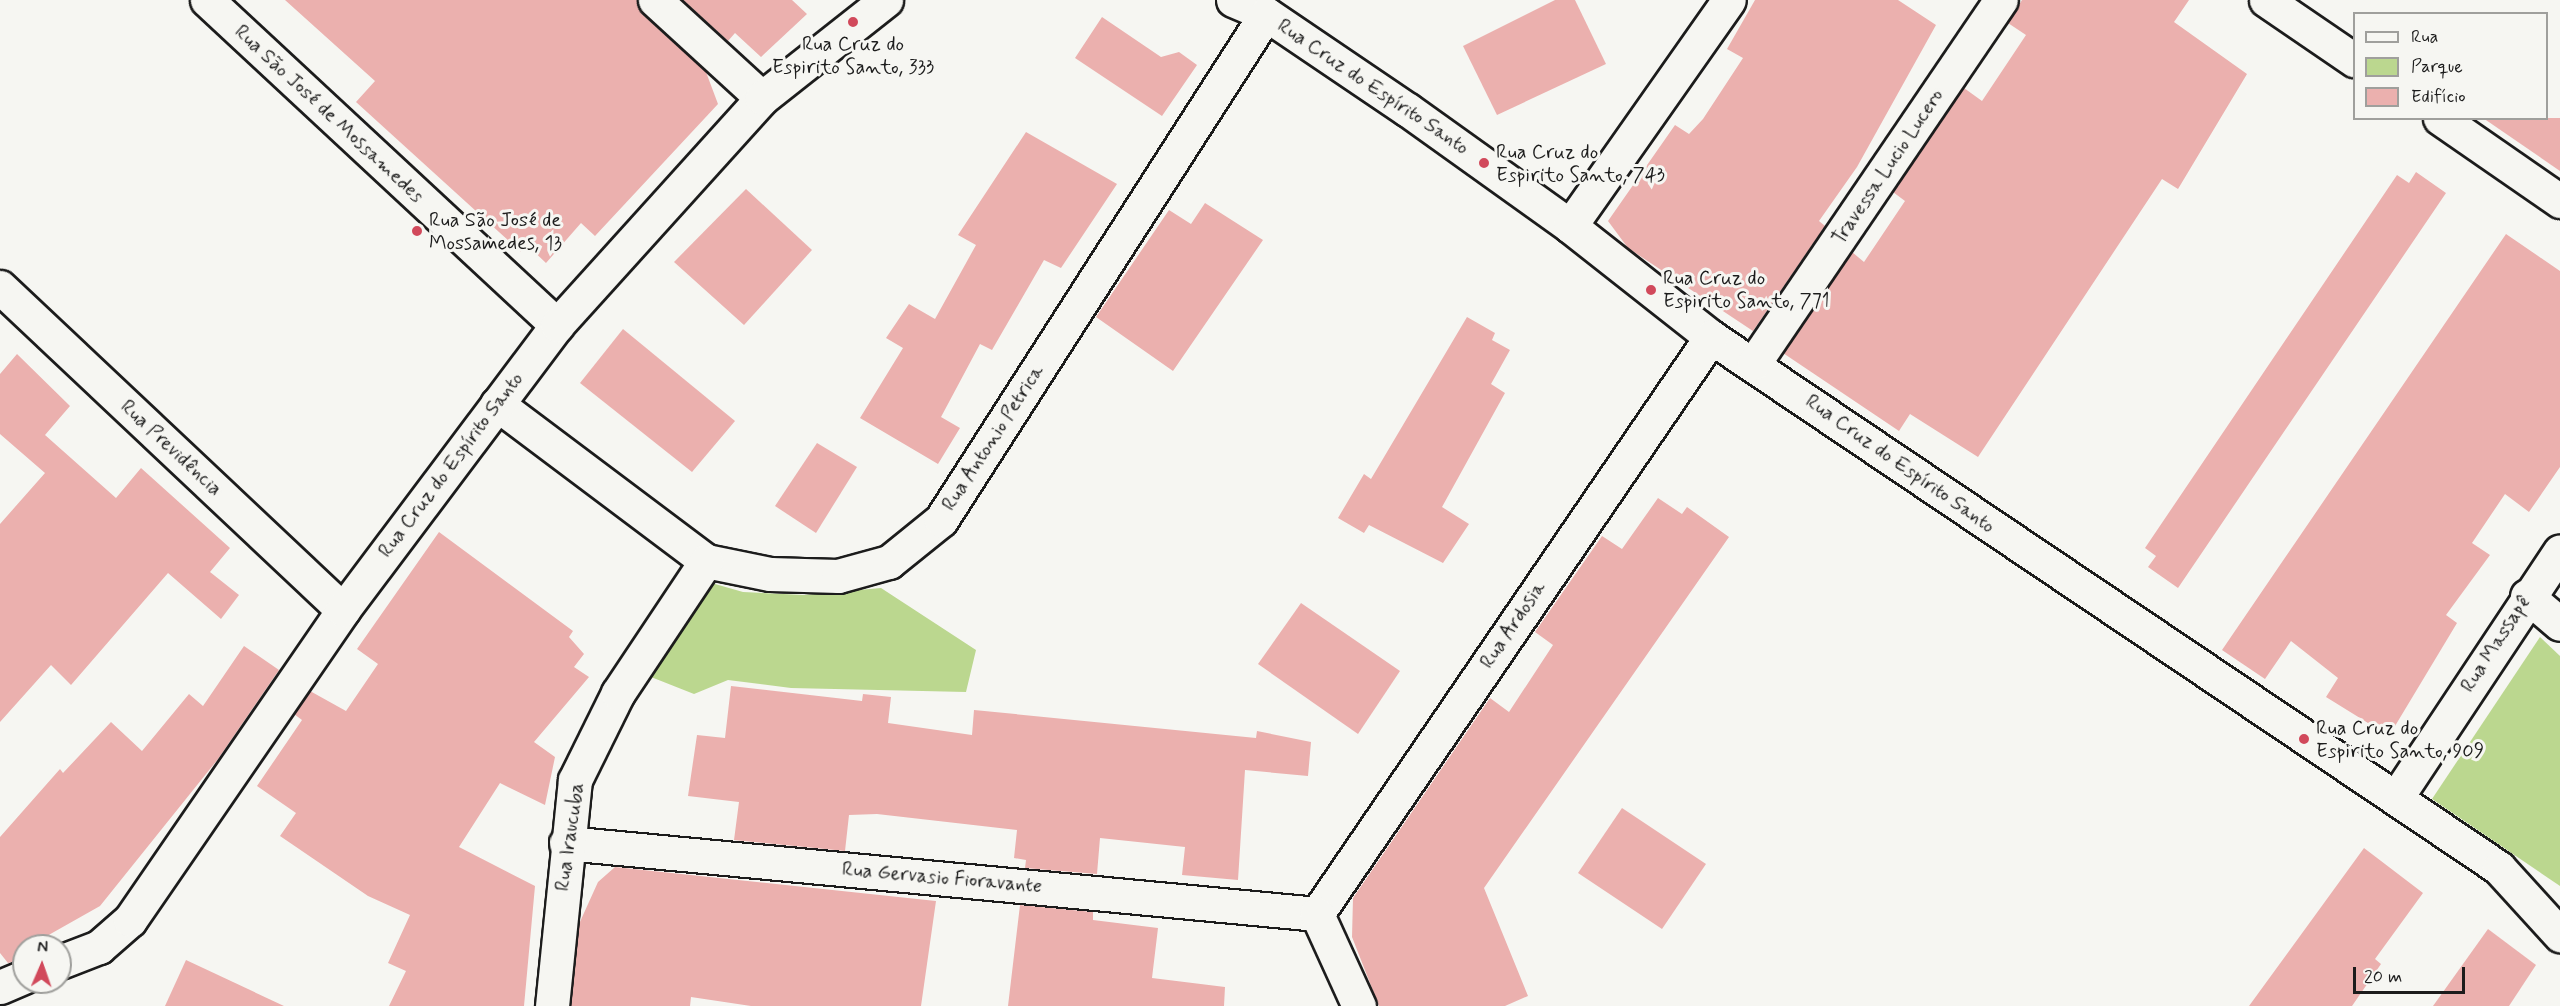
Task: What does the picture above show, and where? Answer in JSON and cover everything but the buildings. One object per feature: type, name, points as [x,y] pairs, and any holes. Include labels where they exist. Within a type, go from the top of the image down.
[{"type":"street","name":"Rua São José de Mossamedes","points":[[207,0],[557,325]]},
{"type":"street","points":[[655,0],[762,98]]},
{"type":"street","name":"Rua Cruz do Espírito Santo","points":[[72,957],[99,946],[130,920],[343,610],[557,325],[762,98],[886,0]]},
{"type":"street","name":"Rua Cruz do Espírito Santo","points":[[1233,0],[1266,14],[1570,225],[1711,337],[1754,363],[2112,611],[2499,868],[2560,935]]},
{"type":"street","points":[[1570,225],[1729,0]]},
{"type":"street","name":"Travessa Lucio Lucero","points":[[1754,363],[2001,0]]},
{"type":"street","points":[[2266,0],[2353,59]]},
{"type":"street","name":"Rua Antonio Petrica","points":[[497,404],[706,561],[770,574],[838,576],[889,562],[941,520],[1266,14]]},
{"type":"street","points":[[2442,120],[2560,201]]},
{"type":"street","name":"Rua Previdência","points":[[0,287],[343,610]]},
{"type":"street","name":"Rua Ardosia","points":[[1317,914],[1711,337]]},
{"type":"street","name":"Rua Massapê","points":[[2396,798],[2527,596],[2560,551]]},
{"type":"street","name":"Rua Iraucuba","points":[[552,1006],[566,843],[574,780],[595,733],[706,561]]},
{"type":"street","points":[[2527,596],[2560,624]]},
{"type":"street","name":"Rua Gervasio Fioravante","points":[[566,843],[1317,914]]},
{"type":"street","points":[[1317,914],[1359,1006]]},
{"type":"green space","points":[[708,582],[743,592],[804,595],[881,588],[976,650],[966,692],[791,688],[728,680],[694,694],[651,677]]},
{"type":"green space","points":[[2540,637],[2560,656],[2560,886],[2432,799]]},
{"type":"place","name":"Rua Cruz do Espirito Santo, 333","points":[[853,22]]},
{"type":"place","name":"Rua Cruz do Espirito Santo, 743","points":[[1484,163]]},
{"type":"place","name":"Rua São José de Mossamedes, 13","points":[[417,231]]},
{"type":"place","name":"Rua Cruz do Espirito Santo, 771","points":[[1651,290]]},
{"type":"place","name":"Rua Cruz do Espirito Santo, 909","points":[[2304,739]]}]
